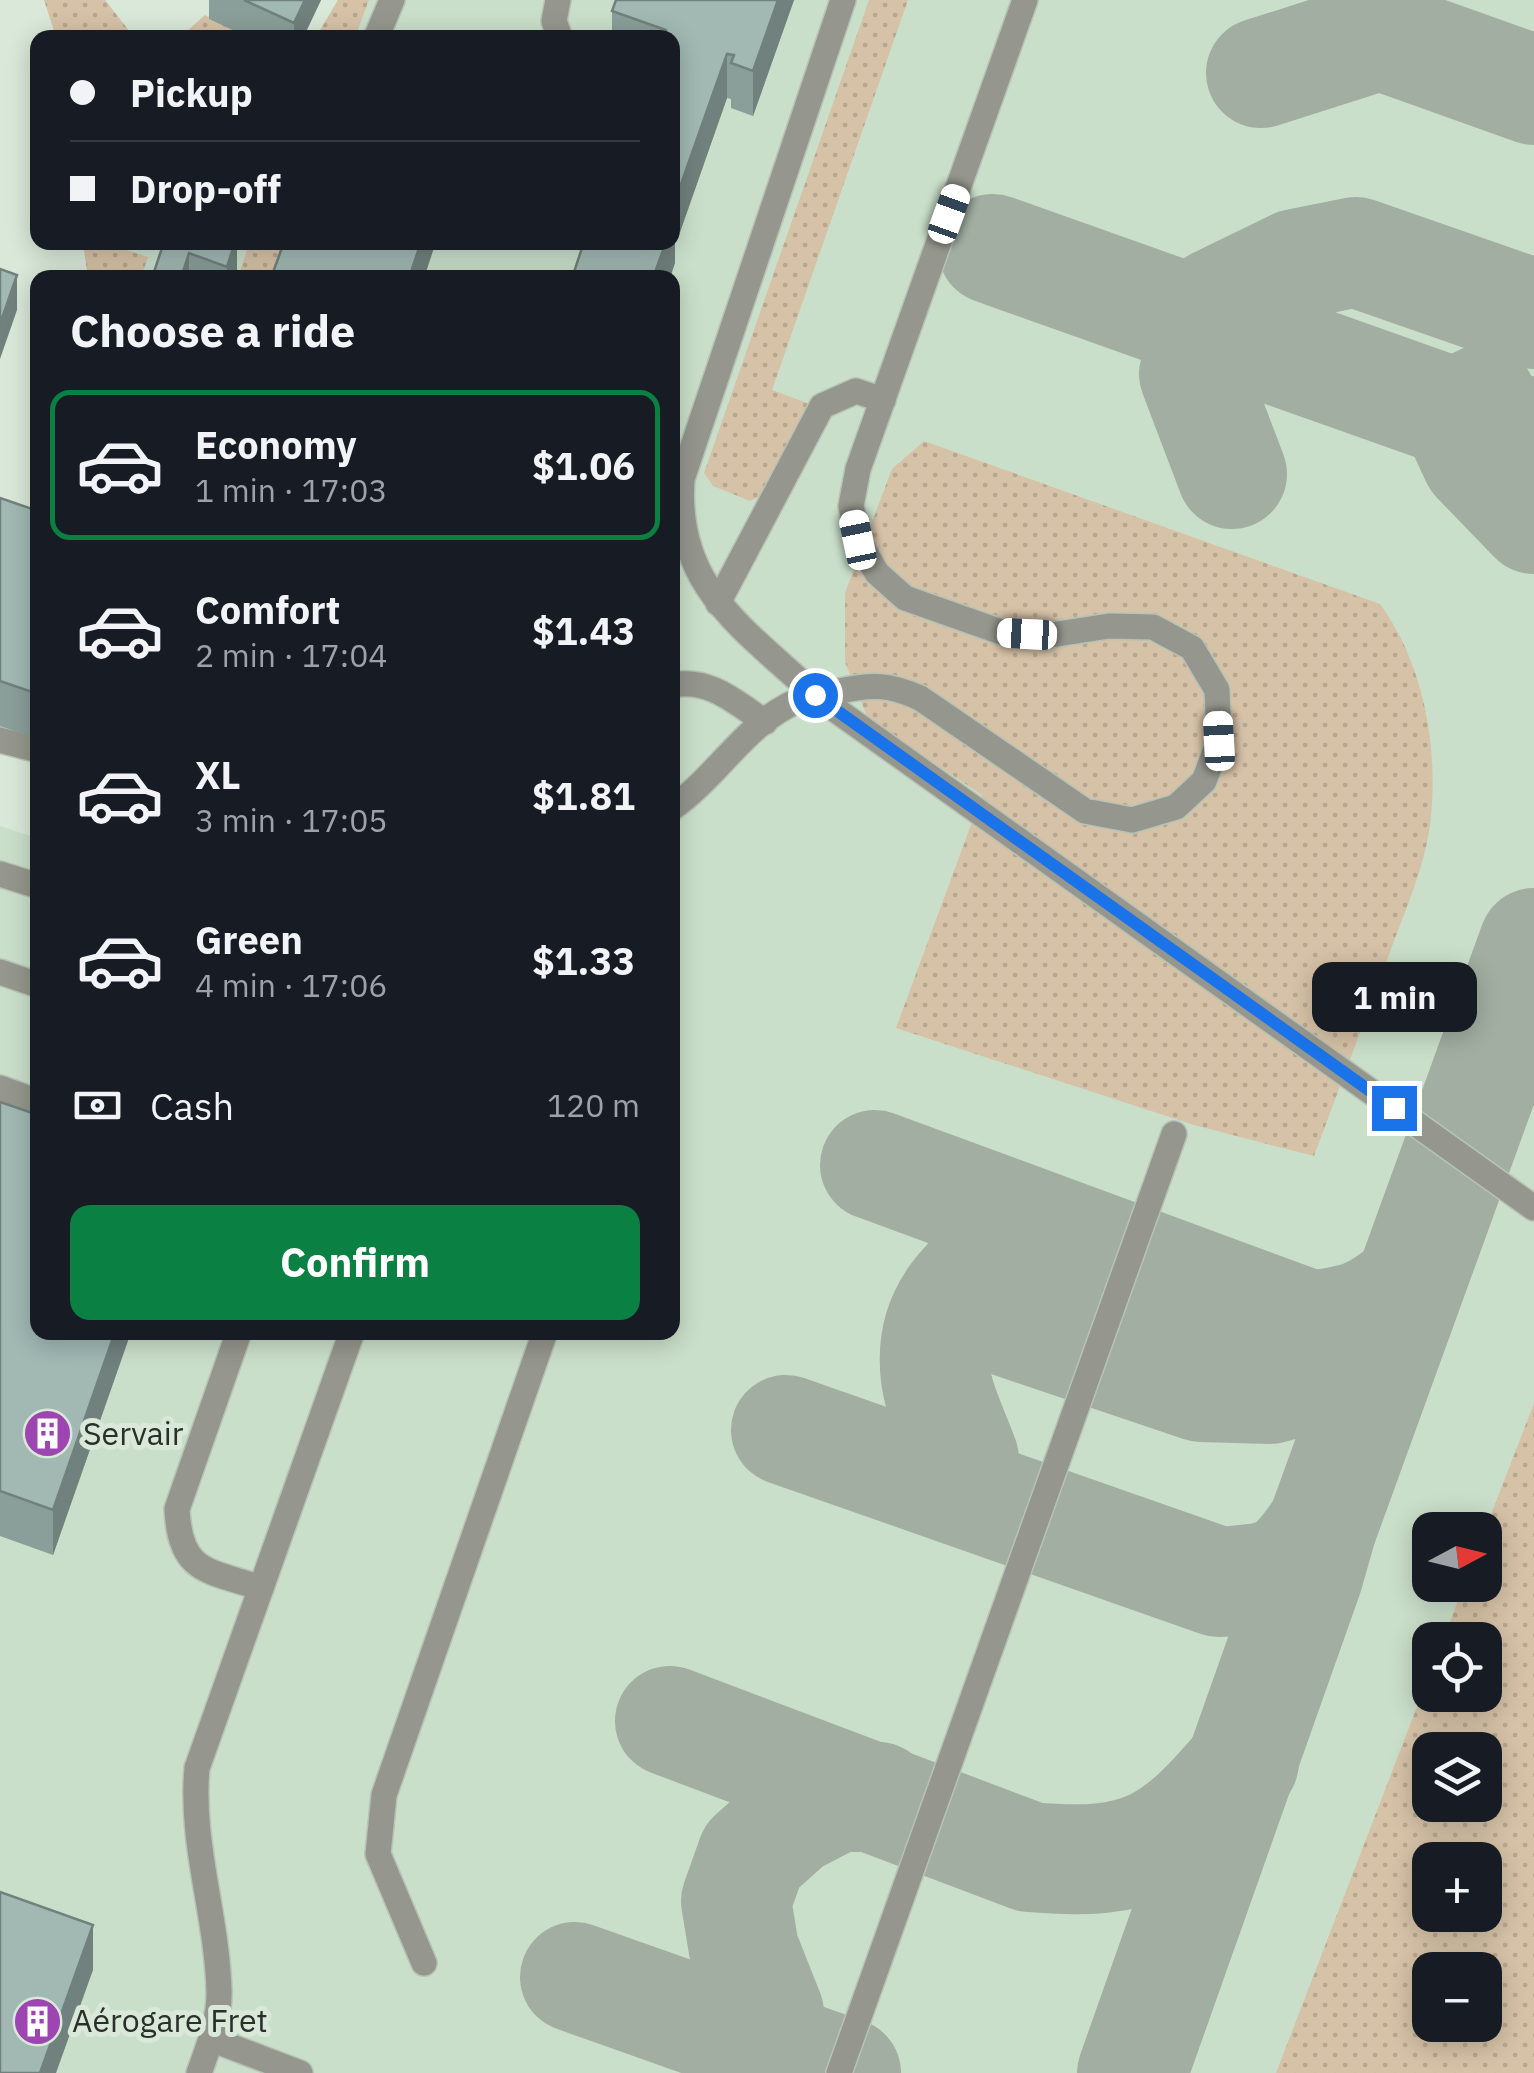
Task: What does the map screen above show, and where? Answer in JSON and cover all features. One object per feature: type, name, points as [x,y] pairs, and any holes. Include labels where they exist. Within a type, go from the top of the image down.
[{"type":"lane","points":[[379,30],[392,0]]},
{"type":"lane","points":[[557,30],[554,21],[558,0]]},
{"type":"lane","points":[[842,0],[682,479],[680,514],[697,572],[718,604],[815,695],[1534,1208]]},
{"type":"lane","points":[[680,801],[787,706],[815,695],[861,686],[894,686],[920,698],[1086,811],[1132,820],[1176,806],[1204,781],[1219,741],[1217,690],[1192,648],[1153,627],[1109,626],[1051,635],[1004,633],[905,598],[877,573],[858,540],[850,506],[858,469],[1025,0]]},
{"type":"lane","points":[[718,604],[822,406],[856,391],[883,400]]},
{"type":"lane","points":[[680,683],[713,687],[765,722]]},
{"type":"lane","points":[[0,740],[30,748]]},
{"type":"lane","points":[[0,874],[30,883]]},
{"type":"lane","points":[[0,972],[30,982]]},
{"type":"lane","points":[[0,1088],[30,1099]]},
{"type":"lane","points":[[839,2073],[1174,1134]]},
{"type":"lane","points":[[236,1340],[177,1509],[178,1534],[184,1552],[198,1566],[261,1588]]},
{"type":"lane","points":[[199,2073],[220,1993],[194,1804],[198,1768],[349,1340]]},
{"type":"lane","points":[[424,1964],[378,1854],[384,1795],[542,1340]]},
{"type":"lane","points":[[211,2039],[300,2073]]},
{"type":"shaded area","points":[[44,0],[105,0],[129,30],[54,30]]},
{"type":"shaded area","points":[[338,0],[1534,0],[1534,2073],[0,2073],[0,826],[30,836],[30,1340],[680,1340],[680,270],[87,270],[84,250],[680,250],[680,30],[320,30]]},
{"type":"shaded area","points":[[338,0],[369,0],[358,30],[320,30]]},
{"type":"shaded area","points":[[869,0],[908,0],[772,390],[810,404],[768,493],[750,501],[713,486],[704,473]]},
{"type":"shaded area","points":[[205,15],[236,30],[188,30]]},
{"type":"shaded area","points":[[84,250],[126,250],[148,257],[143,270],[87,270]]},
{"type":"shaded area","points":[[247,250],[285,250],[277,270],[241,270]]},
{"type":"shaded area","points":[[924,441],[1380,604],[1395,627],[1417,678],[1429,732],[1433,788],[1429,834],[1414,886],[1314,1156],[1194,1125],[896,1028],[982,795],[868,719],[845,662],[845,593],[892,469]]},
{"type":"shaded area","points":[[1534,1403],[1534,2073],[1276,2073],[1415,1712],[1502,1712],[1502,1622],[1450,1622],[1458,1602],[1502,1602],[1502,1512],[1492,1512]]},
{"type":"building","points":[[244,0],[305,0],[294,23]]},
{"type":"building","points":[[616,0],[778,0],[753,71],[731,63],[734,55],[727,54],[680,187],[680,30],[666,30],[612,11]]},
{"type":"building","points":[[161,250],[232,250],[227,267],[189,253],[184,270],[155,270]]},
{"type":"building","points":[[281,250],[418,250],[412,270],[274,270]]},
{"type":"building","points":[[581,250],[663,250],[656,270],[575,270]]},
{"type":"building","points":[[0,269],[17,275],[0,324]]},
{"type":"building","points":[[0,498],[30,508],[30,691],[0,681]]},
{"type":"building","name":"Servair","points":[[0,1102],[30,1112],[30,1340],[112,1340],[53,1510],[0,1491]]},
{"type":"building","name":"Aérogare Fret","points":[[0,1892],[93,1925],[40,2073],[0,2073]]},
{"type":"taxiway","points":[[1261,73],[1380,35],[1534,90]]},
{"type":"taxiway","points":[[993,249],[1455,413],[1534,433]]},
{"type":"taxiway","points":[[1232,474],[1194,374],[1216,303],[1296,264],[1356,252],[1534,314]]},
{"type":"taxiway","points":[[1482,400],[1455,413],[1476,459],[1534,519]]},
{"type":"taxiway","points":[[1132,2073],[1322,1527],[1534,943]]},
{"type":"taxiway","points":[[875,1165],[1312,1326],[1364,1315],[1409,1286],[1365,1342],[1310,1378],[1270,1389],[1201,1387],[1000,1319]]},
{"type":"taxiway","points":[[964,1459],[938,1388],[938,1334],[954,1297],[968,1282],[983,1268],[1021,1246]]},
{"type":"taxiway","points":[[786,1430],[1219,1582],[1280,1572],[1322,1527]]},
{"type":"taxiway","points":[[670,1721],[1030,1857],[1101,1858],[1152,1845],[1196,1814],[1244,1762]]},
{"type":"taxiway","points":[[769,2013],[744,1950],[736,1901],[752,1856],[791,1821],[837,1797],[878,1797]]},
{"type":"taxiway","points":[[575,1977],[846,2073]]},
{"type":"place","name":"Servair","points":[[48,1434]]},
{"type":"place","name":"Aérogare Fret","points":[[37,2021]]},
{"type":"route","points":[[815,695],[1394,1108]]}]
